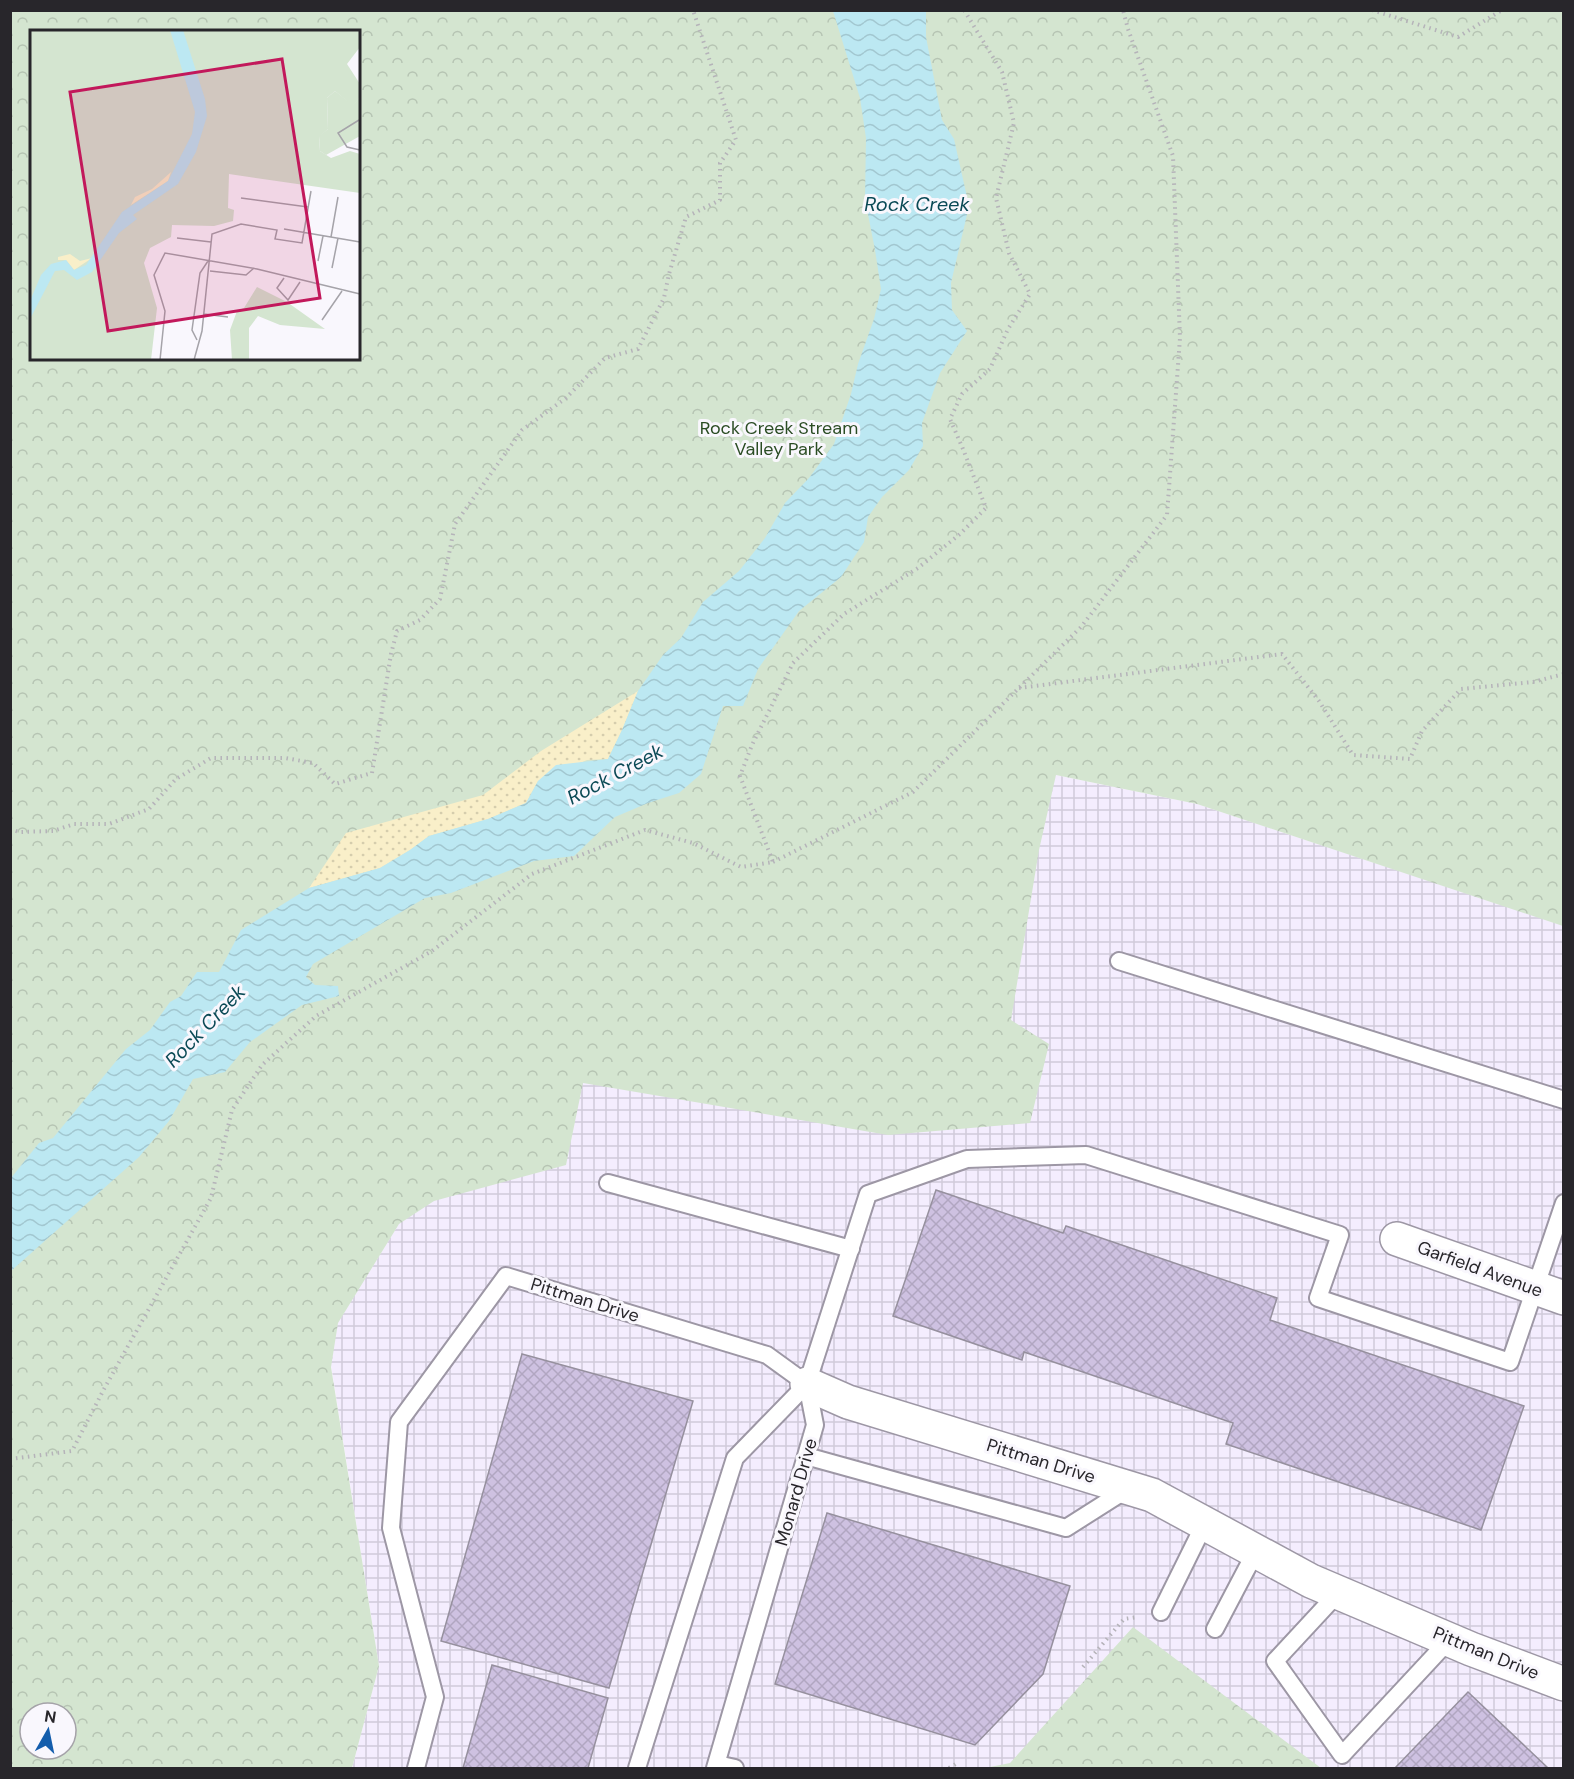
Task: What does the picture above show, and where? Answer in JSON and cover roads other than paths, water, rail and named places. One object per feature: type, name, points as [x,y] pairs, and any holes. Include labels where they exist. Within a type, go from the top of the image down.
[{"type":"street","name":"Garfield Avenue","points":[[1397,1239],[1550,1294]]},
{"type":"street","name":"Pittman Drive","points":[[807,1384],[848,1402],[1152,1495],[1311,1581],[1449,1640],[1563,1684]]},
{"type":"lane","points":[[1119,961],[1563,1100]]},
{"type":"lane","points":[[637,1768],[735,1458],[807,1384],[868,1194],[967,1159],[1086,1155],[1340,1234],[1318,1298],[1510,1362],[1550,1294],[1563,1203]]},
{"type":"lane","points":[[608,1183],[851,1249]]},
{"type":"lane","name":"Pittman Drive","points":[[416,1768],[435,1696],[391,1528],[399,1422],[506,1276],[767,1355],[807,1384]]},
{"type":"lane","name":"Monard Drive","points":[[716,1766],[815,1425],[807,1384]]},
{"type":"lane","points":[[806,1456],[1066,1528],[1129,1488]]},
{"type":"lane","points":[[1161,1612],[1205,1523]]},
{"type":"lane","points":[[1215,1629],[1256,1551]]},
{"type":"lane","points":[[1339,1592],[1275,1661],[1342,1755],[1449,1640]]},
{"type":"lane","points":[[716,1766],[735,1768]]},
{"type":"water","name":"Rock Creek","points":[[833,11],[926,11],[926,37],[942,120],[954,139],[969,206],[951,283],[952,310],[967,331],[940,373],[922,423],[923,446],[909,470],[882,497],[868,517],[864,542],[841,577],[799,611],[758,669],[743,706],[723,706],[701,774],[679,793],[615,817],[574,856],[534,861],[451,893],[425,898],[313,964],[306,977],[315,985],[338,986],[339,996],[302,1005],[250,1042],[225,1072],[193,1079],[169,1121],[139,1157],[11,1271],[11,1178],[39,1143],[53,1138],[126,1049],[150,1030],[170,1002],[181,996],[197,972],[219,972],[241,930],[309,888],[380,868],[429,836],[488,819],[526,803],[538,781],[556,765],[608,759],[638,691],[663,655],[681,638],[703,602],[739,571],[765,538],[785,503],[809,478],[834,444],[874,319],[881,289],[865,199],[866,138],[860,98]]},
{"type":"park label","name":"Rock Creek Stream Valley Park","points":[[779,438]]}]
